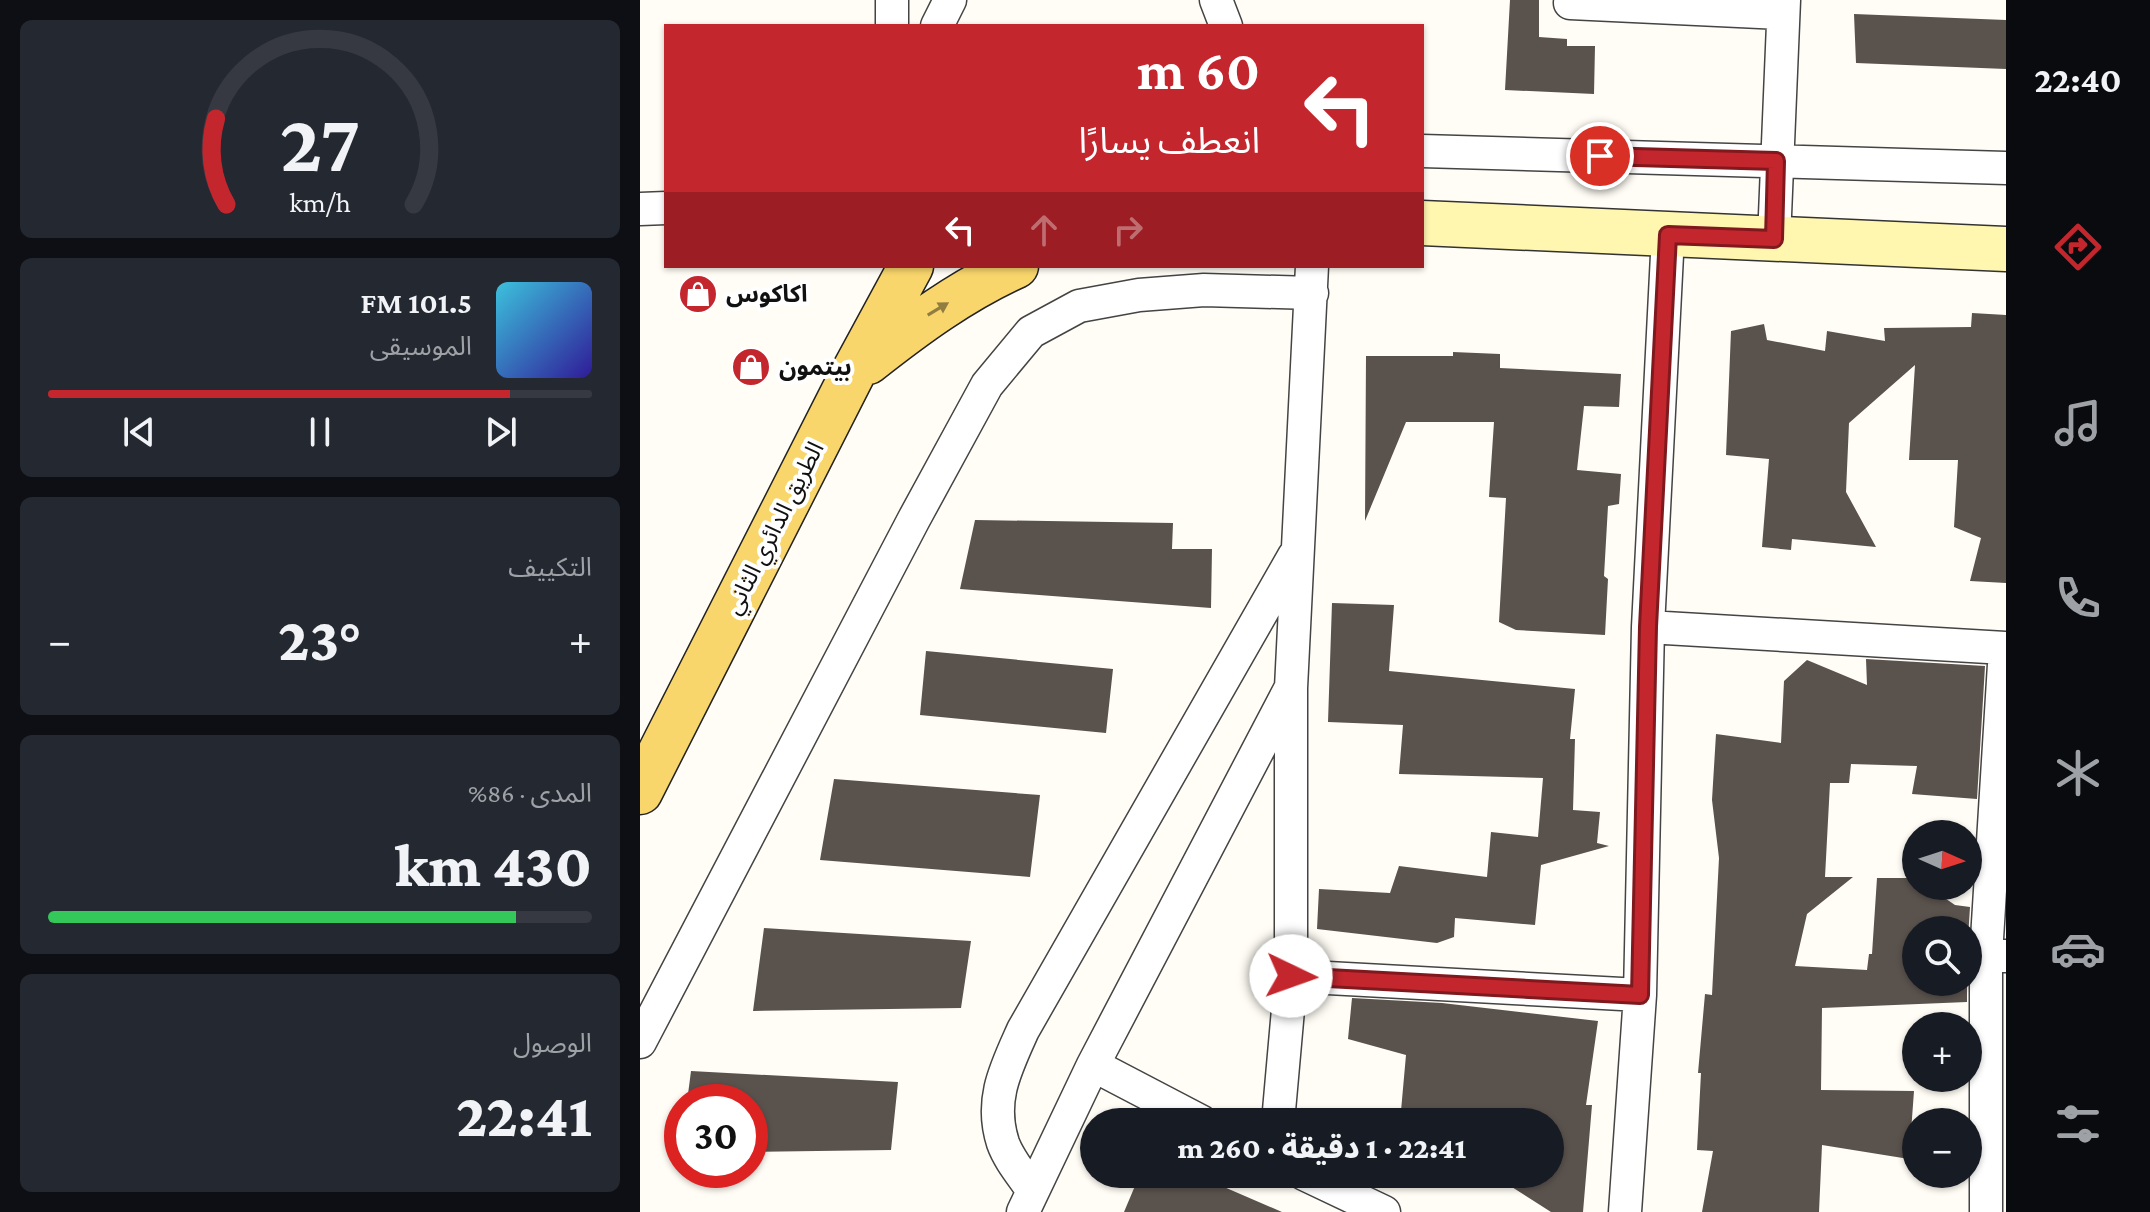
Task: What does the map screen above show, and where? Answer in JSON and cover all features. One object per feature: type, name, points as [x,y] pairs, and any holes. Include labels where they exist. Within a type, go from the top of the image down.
[{"type":"main road","points":[[1424,223],[2006,249]]},
{"type":"main road","name":"الطريق الدائري الثاني","points":[[640,792],[853,373],[910,268]]},
{"type":"main road","points":[[853,373],[927,315],[1012,268]]},
{"type":"street","points":[[892,0],[892,24]]},
{"type":"street","points":[[938,24],[950,0]]},
{"type":"street","points":[[1216,0],[1225,24]]},
{"type":"street","points":[[1570,3],[1784,6],[1774,239]]},
{"type":"street","points":[[1424,151],[2006,168]]},
{"type":"street","points":[[640,209],[664,208]]},
{"type":"street","points":[[1625,1212],[1640,995],[1648,627],[1668,235]]},
{"type":"street","points":[[640,1042],[928,492],[987,385],[1031,332],[1079,306],[1139,295],[1312,280],[1291,688],[1291,976],[1279,1108]]},
{"type":"street","points":[[1028,1202],[1004,1145],[998,1119],[1000,1082],[1023,1030],[1298,548]]},
{"type":"street","points":[[1648,627],[2006,648],[1986,1212]]},
{"type":"street","points":[[1028,1202],[1093,1065],[1291,688]]},
{"type":"street","points":[[1291,976],[1640,995]]},
{"type":"street","points":[[1093,1065],[1175,1108]]},
{"type":"street","points":[[1333,1188],[1384,1212]]},
{"type":"building","points":[[1510,0],[1539,0],[1539,37],[1567,39],[1567,46],[1595,46],[1594,94],[1505,90]]},
{"type":"building","points":[[1854,14],[2006,20],[2006,69],[1856,63]]},
{"type":"building","points":[[1972,313],[2006,315],[2006,583],[1970,581],[1981,538],[1954,527],[1958,460],[1909,460],[1915,365],[1849,423],[1846,492],[1876,547],[1792,539],[1791,550],[1762,547],[1769,459],[1726,455],[1731,331],[1764,324],[1767,340],[1825,351],[1827,331],[1885,341],[1884,328],[1971,327]]},
{"type":"building","points":[[1453,352],[1500,354],[1500,368],[1621,374],[1619,407],[1584,406],[1577,470],[1621,474],[1619,504],[1608,506],[1605,635],[1516,630],[1499,622],[1506,498],[1489,497],[1494,422],[1406,422],[1365,521],[1366,356],[1453,356]]},
{"type":"building","points":[[975,520],[1173,523],[1172,549],[1212,549],[1211,608],[960,589]]},
{"type":"building","points":[[1332,603],[1394,605],[1389,671],[1575,689],[1570,739],[1575,739],[1573,810],[1600,812],[1597,843],[1609,846],[1541,865],[1535,925],[1455,918],[1454,937],[1437,943],[1317,929],[1319,889],[1390,893],[1399,866],[1487,877],[1491,832],[1538,837],[1543,778],[1399,774],[1403,725],[1328,722]]},
{"type":"building","points":[[926,651],[1113,669],[1106,733],[920,715]]},
{"type":"building","points":[[1866,659],[1985,666],[1977,799],[1912,794],[1917,766],[1851,764],[1849,783],[1830,783],[1825,877],[1853,877],[1807,914],[1795,966],[1867,970],[1869,954],[1872,954],[1877,878],[1902,878],[1902,900],[1948,900],[1955,905],[1970,907],[1969,916],[1902,916],[1902,996],[1967,996],[1967,1002],[1822,1008],[1821,1090],[1914,1092],[1913,1108],[1902,1108],[1902,1158],[1822,1145],[1819,1212],[1702,1212],[1713,1151],[1697,1150],[1701,1073],[1698,1073],[1705,994],[1712,995],[1719,858],[1712,800],[1716,734],[1781,743],[1784,681],[1807,660],[1867,685]]},
{"type":"building","points":[[834,779],[1040,795],[1030,877],[820,860]]},
{"type":"building","points":[[764,928],[971,941],[961,1008],[753,1011]]},
{"type":"building","points":[[1352,998],[1442,1003],[1598,1021],[1586,1105],[1592,1105],[1583,1212],[1551,1212],[1513,1188],[1564,1188],[1564,1108],[1401,1108],[1406,1055],[1348,1039]]},
{"type":"building","points":[[691,1071],[898,1082],[891,1150],[768,1152],[768,1084],[689,1084]]},
{"type":"building","points":[[1134,1188],[1226,1188],[1282,1212],[1124,1212]]},
{"type":"place","name":"اكاكوس","points":[[698,294]]},
{"type":"place","name":"بيتمون","points":[[751,367]]},
{"type":"route","points":[[1291,976],[1640,995],[1648,627],[1668,235],[1774,239],[1776,161],[1600,156]]}]
